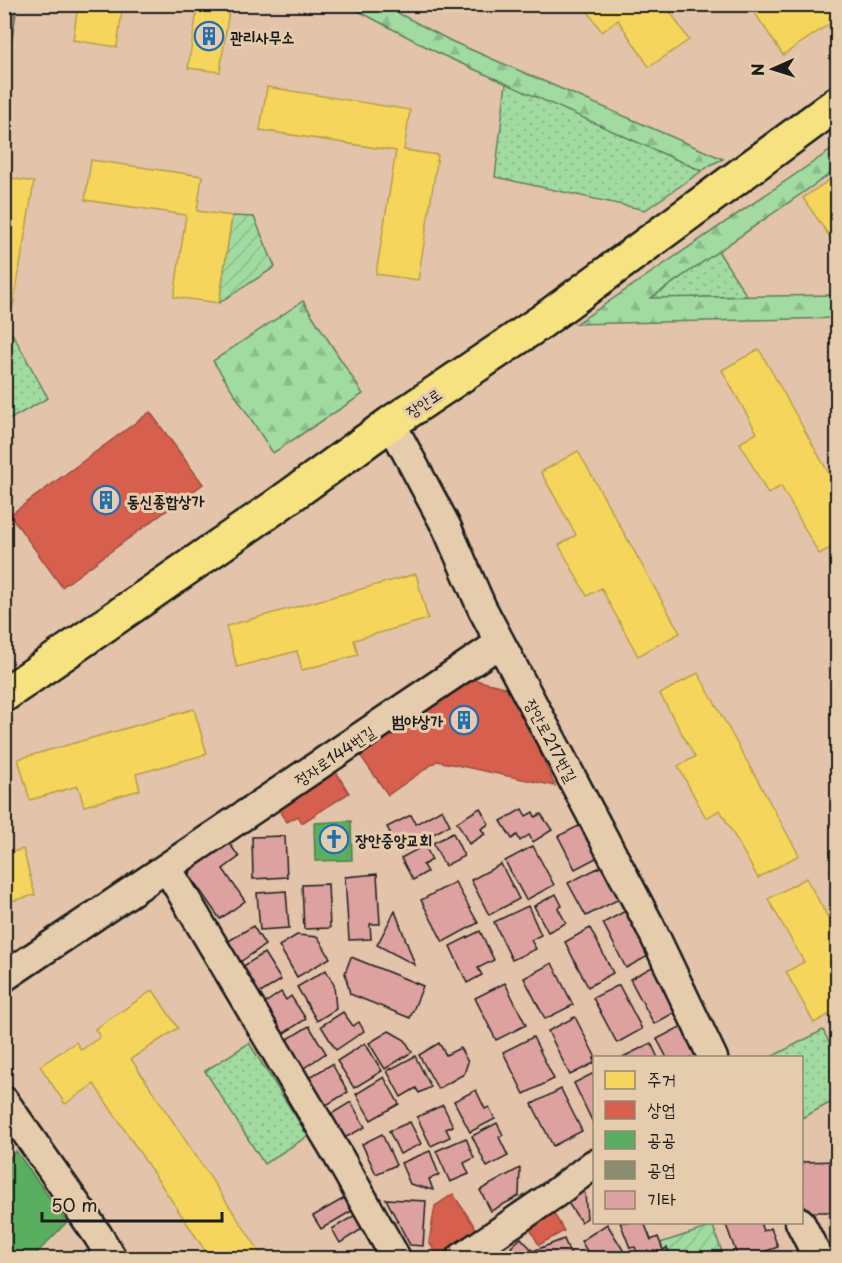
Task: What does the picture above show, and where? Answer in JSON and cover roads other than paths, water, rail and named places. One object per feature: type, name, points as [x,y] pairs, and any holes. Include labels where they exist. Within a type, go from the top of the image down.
[{"type":"main road","name":"장안로","points":[[4,695],[275,507],[391,423],[541,322],[837,103]]},
{"type":"street","name":"장안로217번길","points":[[391,423],[447,528],[482,608],[650,926],[712,1056]]},
{"type":"street","name":"정자로144번길","points":[[4,977],[501,643]]},
{"type":"street","points":[[167,868],[336,1152],[396,1258]]},
{"type":"street","points":[[4,1101],[112,1258]]},
{"type":"street","points":[[466,1257],[593,1165]]},
{"type":"street","points":[[801,1224],[818,1258]]},
{"type":"place","name":"관리사무소","points":[[209,36]]},
{"type":"place","name":"동신종합상가","points":[[106,500]]},
{"type":"place","name":"범야상가","points":[[464,720]]},
{"type":"place","name":"장안중앙교회","points":[[334,839]]}]
